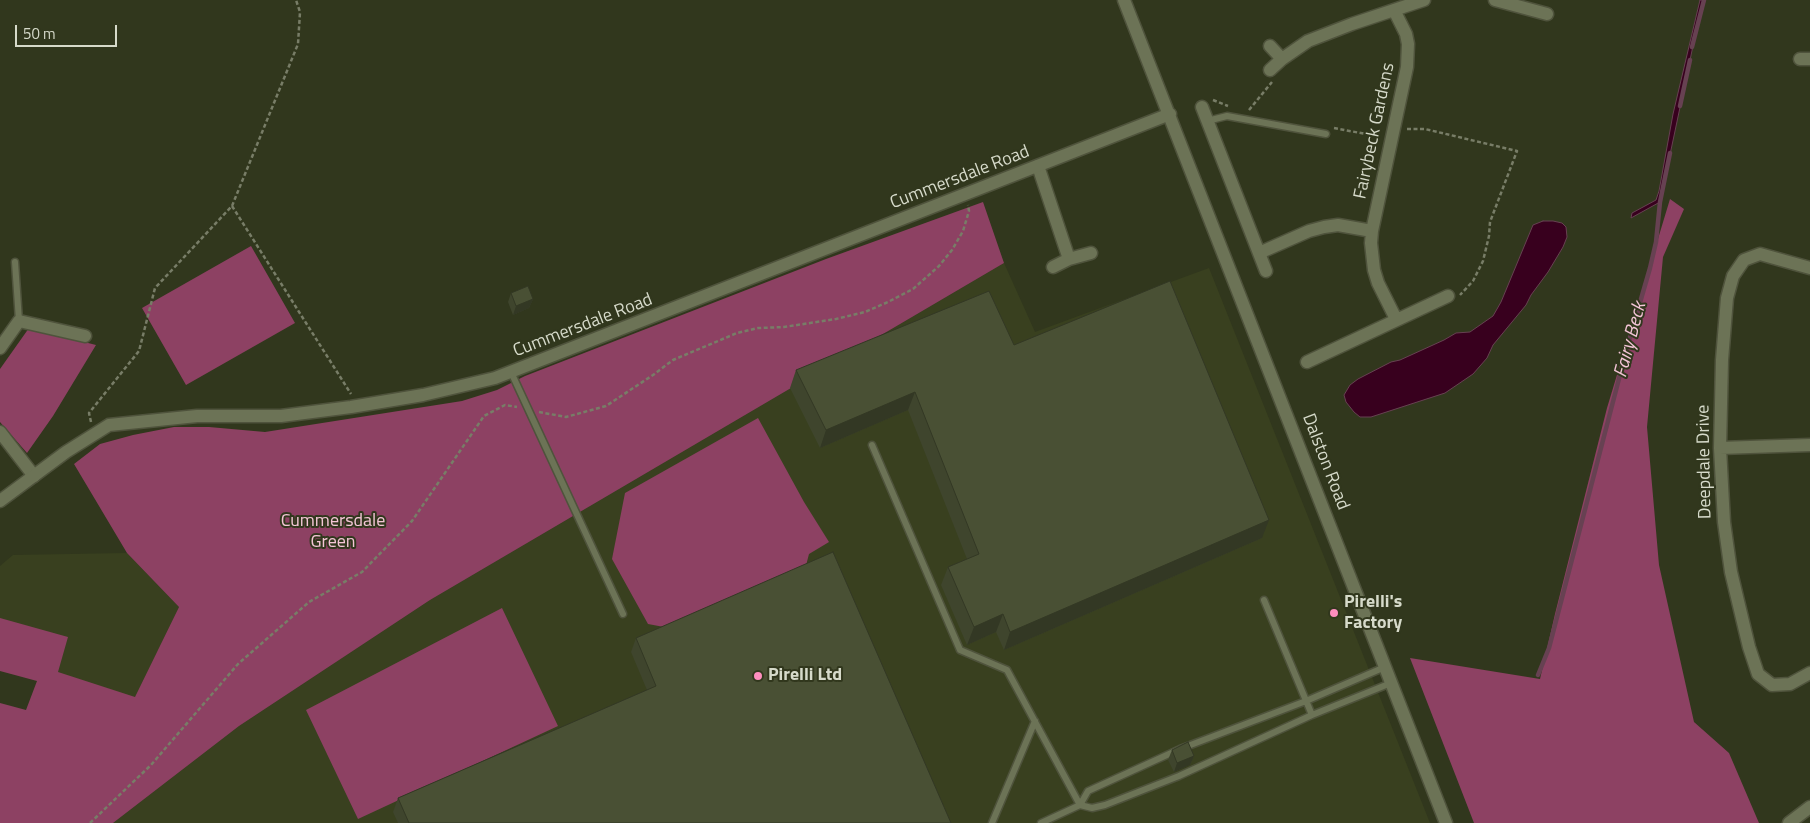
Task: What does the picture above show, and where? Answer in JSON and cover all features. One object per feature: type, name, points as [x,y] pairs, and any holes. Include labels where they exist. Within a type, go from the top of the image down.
[{"type":"street","name":"Dalston Road","points":[[1124,0],[1446,823]]},
{"type":"street","points":[[1270,70],[1308,41],[1424,0]]},
{"type":"street","points":[[1495,0],[1547,14]]},
{"type":"street","name":"Fairybeck Gardens","points":[[1394,10],[1406,34],[1408,44],[1407,67],[1372,231],[1372,256],[1378,283],[1396,319]]},
{"type":"street","points":[[1270,46],[1282,59]]},
{"type":"street","points":[[1202,107],[1266,271]]},
{"type":"street","name":"Cummersdale Road","points":[[0,501],[66,452],[109,425],[197,416],[281,416],[423,395],[495,378],[1170,114]]},
{"type":"street","points":[[1038,166],[1069,259]]},
{"type":"street","points":[[1259,253],[1309,231],[1324,227],[1338,225],[1372,231]]},
{"type":"street","points":[[1053,267],[1069,259],[1091,253]]},
{"type":"street","name":"Deepdale Drive","points":[[1810,268],[1760,254],[1744,260],[1733,276],[1727,298],[1723,351],[1720,448],[1724,522],[1731,572],[1749,647],[1758,674],[1772,685],[1790,684],[1810,673]]},
{"type":"street","points":[[1307,362],[1448,296]]},
{"type":"street","points":[[0,348],[19,321],[84,336]]},
{"type":"street","points":[[0,432],[34,476]]},
{"type":"street","points":[[1720,448],[1810,446]]},
{"type":"street","points":[[1789,823],[1810,807]]},
{"type":"lane","points":[[1207,121],[1227,116],[1326,134]]},
{"type":"lane","points":[[15,262],[19,321]]},
{"type":"lane","points":[[511,372],[622,614]]},
{"type":"lane","points":[[872,446],[960,650],[1007,670],[1080,805],[1092,808],[1152,787],[1312,715],[1391,683]]},
{"type":"lane","points":[[1264,600],[1312,715]]},
{"type":"lane","points":[[1041,823],[1080,805],[1088,791],[1180,749],[1306,701],[1386,666]]},
{"type":"lane","points":[[992,823],[1035,721]]},
{"type":"path","points":[[93,435],[89,413],[139,351],[155,288],[232,206],[298,44],[300,12],[296,0]]},
{"type":"path","points":[[1249,110],[1273,80],[1270,70]]},
{"type":"path","points":[[90,823],[151,765],[238,664],[309,602],[362,572],[412,521],[484,416],[505,405],[566,418],[586,413],[606,406],[673,360],[737,333],[758,328],[784,327],[836,319],[865,312],[888,302],[913,289],[939,266],[952,250],[963,231],[969,211],[968,194]]},
{"type":"path","points":[[232,206],[358,406]]},
{"type":"shaded area","points":[[1700,0],[1704,0],[1660,202],[1631,218],[1632,213],[1656,200],[1659,191],[1673,114]]},
{"type":"shaded area","points":[[1543,221],[1562,223],[1566,227],[1567,237],[1563,247],[1526,305],[1493,345],[1487,358],[1473,374],[1445,393],[1371,417],[1360,417],[1354,412],[1346,402],[1344,395],[1350,385],[1358,379],[1456,333],[1470,332],[1493,316],[1501,302],[1533,225]]},
{"type":"shaded area","points":[[1004,263],[1035,332],[1209,268],[1430,823],[113,823],[239,726],[430,600]]},
{"type":"shaded area","points":[[127,553],[179,607],[135,698],[0,655],[0,566],[13,555]]},
{"type":"green space","points":[[1670,199],[1684,209],[1663,257],[1647,427],[1659,565],[1694,722],[1729,753],[1759,823],[1474,823],[1410,658],[1540,679],[1607,408]]},
{"type":"green space","name":"Cummersdale Green","points":[[983,202],[1004,263],[430,600],[239,726],[113,823],[0,823],[0,703],[26,710],[37,681],[0,671],[0,618],[68,637],[58,672],[135,697],[179,607],[127,553],[74,464],[100,444],[174,427],[209,427],[265,432],[462,401],[497,390],[525,376],[826,259]]},
{"type":"green space","points":[[251,246],[295,323],[186,385],[142,308]]},
{"type":"green space","points":[[29,328],[96,345],[53,416],[27,453],[0,422],[0,369]]},
{"type":"green space","points":[[758,418],[804,502],[829,542],[809,554],[803,577],[680,630],[648,624],[612,559],[625,493]]},
{"type":"green space","points":[[502,608],[558,726],[358,819],[306,710]]},
{"type":"building","points":[[1170,281],[1269,520],[1010,632],[1003,614],[974,627],[948,567],[979,554],[915,392],[826,430],[796,370],[989,291],[1014,345]]},
{"type":"building","points":[[528,286],[533,299],[516,306],[511,293]]},
{"type":"building","name":"Pirelli Ltd","points":[[833,552],[951,823],[409,823],[398,798],[656,686],[636,638]]},
{"type":"building","points":[[1188,742],[1194,756],[1177,763],[1172,750]]},
{"type":"waterway","name":"Fairy Beck","points":[[1692,47],[1704,0]]},
{"type":"waterway","name":"Fairy Beck","points":[[1680,106],[1690,60]]},
{"type":"waterway","name":"Fairy Beck","points":[[1538,675],[1549,648],[1628,344],[1650,268],[1670,153]]},
{"type":"place","name":"Pirelli's Factory","points":[[1334,613]]},
{"type":"place","name":"Pirelli Ltd","points":[[758,676]]}]
